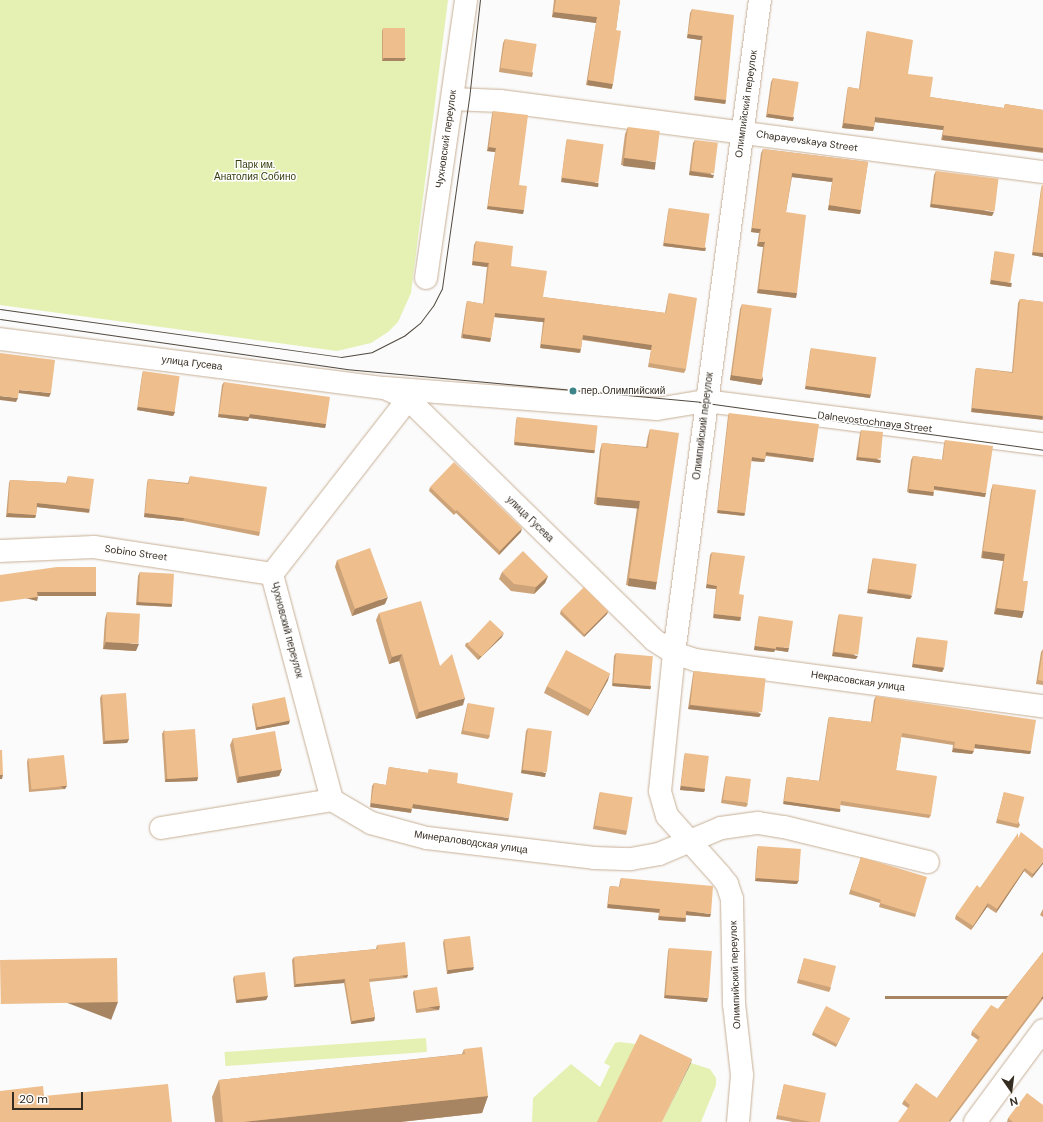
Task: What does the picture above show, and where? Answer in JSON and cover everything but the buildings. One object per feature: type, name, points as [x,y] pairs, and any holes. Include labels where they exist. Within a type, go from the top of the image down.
[{"type":"street","name":"Чухновский переулок","points":[[426,278],[466,0]]},
{"type":"street","name":"Олимпийский переулок","points":[[738,1122],[742,1075],[734,1004],[732,899],[728,884],[667,816],[660,791],[674,653],[760,0]]},
{"type":"street","name":"Chapayevskaya Street","points":[[452,99],[500,101],[1043,172]]},
{"type":"street","name":"улица Гусева","points":[[0,339],[385,388],[414,394],[657,409],[706,401]]},
{"type":"street","name":"Чухновский переулок","points":[[332,800],[272,574],[414,394]]},
{"type":"street","name":"улица Гусева","points":[[414,394],[654,640],[674,653]]},
{"type":"street","name":"Dalnevostochnaya Street","points":[[706,401],[1043,444]]},
{"type":"street","name":"Sobino Street","points":[[0,551],[51,547],[94,547],[272,574]]},
{"type":"street","name":"Некрасовская улица","points":[[674,653],[696,660],[1043,706]]},
{"type":"street","points":[[162,828],[332,800]]},
{"type":"street","name":"Минераловодская улица","points":[[332,800],[372,823],[427,838],[594,858],[631,859],[659,854],[691,842]]},
{"type":"street","points":[[691,842],[722,828],[758,823],[784,827],[928,862]]},
{"type":"street","points":[[975,1122],[1043,1030]]},
{"type":"green space","name":"Парк им. Анатолия Собино","points":[[0,0],[448,0],[411,293],[398,322],[388,332],[371,343],[337,351],[0,305]]},
{"type":"green space","points":[[426,1038],[427,1052],[225,1066],[224,1052]]},
{"type":"green space","points":[[620,1042],[636,1044],[598,1122],[532,1122],[533,1098],[571,1064],[600,1087],[610,1066],[604,1063],[615,1043]]},
{"type":"green space","points":[[691,1063],[710,1069],[716,1078],[716,1085],[701,1122],[662,1122]]},
{"type":"tram line","points":[[0,309],[341,357],[372,352],[405,335],[420,323],[433,306],[442,288],[469,99],[480,0]]},
{"type":"tram line","points":[[0,319],[346,369],[699,402],[1043,450]]},
{"type":"place","name":"пер. Олимпийский","points":[[573,391]]}]
